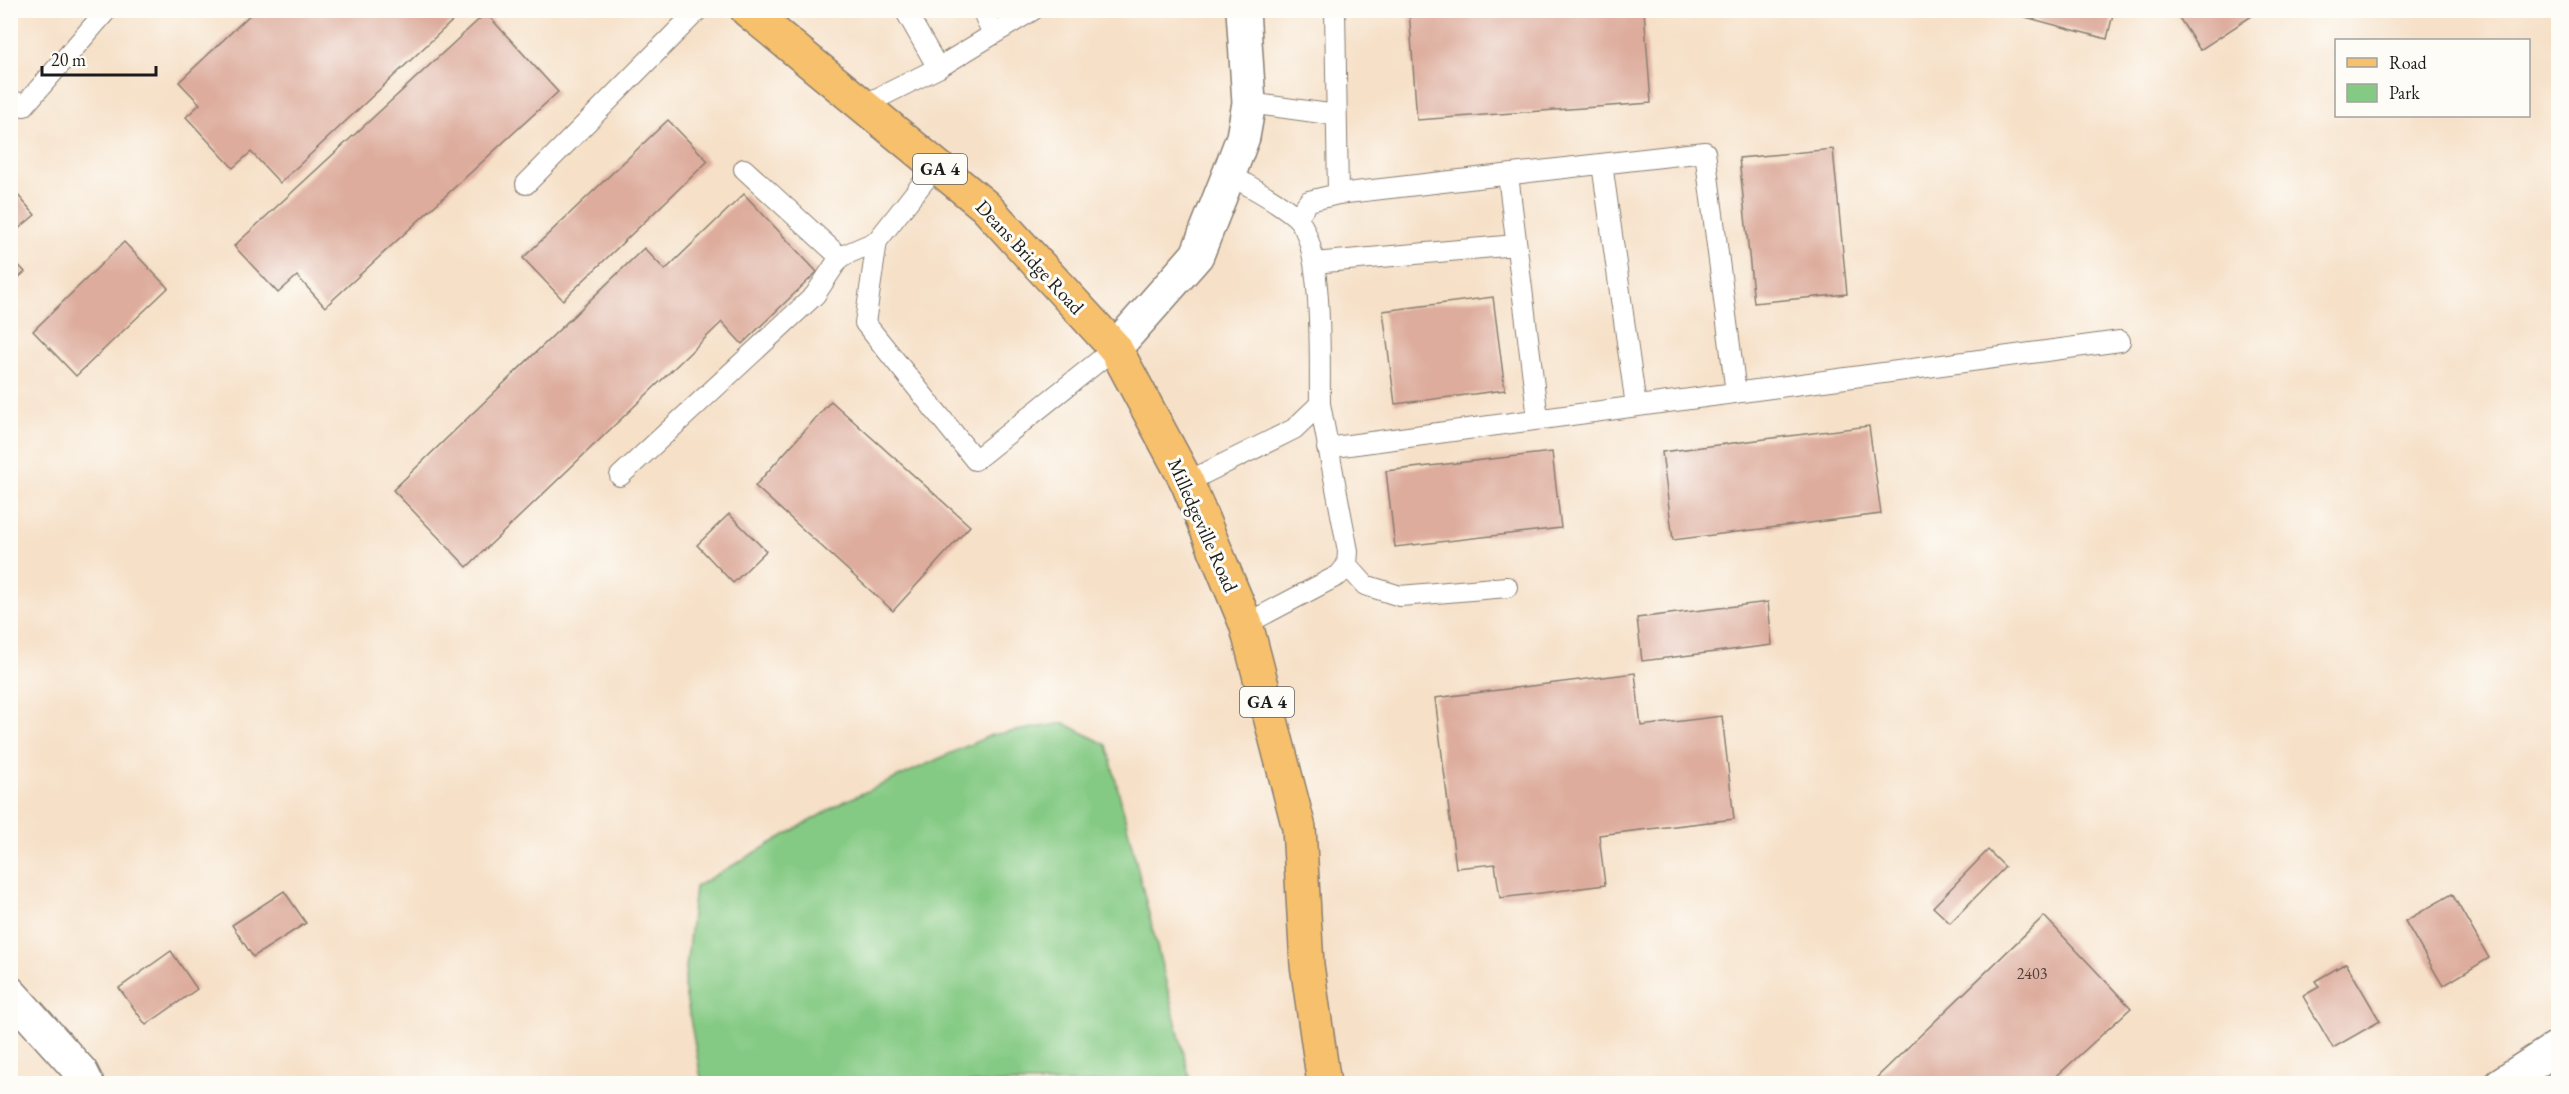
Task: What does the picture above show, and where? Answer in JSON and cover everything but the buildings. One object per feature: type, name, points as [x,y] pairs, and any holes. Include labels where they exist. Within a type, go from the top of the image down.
[{"type":"main road","name":"Deans Bridge Road","points":[[747,10],[985,206],[1115,348]]},
{"type":"main road","name":"Milledgeville Road","points":[[1115,348],[1187,482],[1246,624],[1299,828],[1307,965],[1324,1083]]},
{"type":"street","points":[[1115,348],[1197,255],[1229,174],[1243,137],[1250,103],[1243,10]]},
{"type":"street","points":[[10,993],[81,1072],[87,1083]]},
{"type":"street","points":[[2501,1083],[2559,1047]]},
{"type":"lane","points":[[10,99],[24,106],[107,10]]},
{"type":"lane","points":[[526,184],[698,10]]},
{"type":"lane","points":[[905,10],[938,68]]},
{"type":"lane","points":[[982,10],[993,34]]},
{"type":"lane","points":[[862,106],[938,68],[1033,10]]},
{"type":"lane","points":[[1335,10],[1338,194]]},
{"type":"lane","points":[[1250,103],[1336,115]]},
{"type":"lane","points":[[1297,217],[1309,201],[1338,194],[1705,152],[1736,393]]},
{"type":"lane","points":[[1602,164],[1636,406]]},
{"type":"lane","points":[[620,476],[815,295],[840,257],[877,241],[936,166]]},
{"type":"lane","points":[[744,169],[840,257]]},
{"type":"lane","points":[[1229,174],[1297,217],[1311,245],[1317,282],[1320,404],[1348,551],[1347,565],[1339,575],[1246,624]]},
{"type":"lane","points":[[1508,175],[1538,419]]},
{"type":"lane","points":[[877,241],[865,323],[975,460],[1115,348]]},
{"type":"lane","points":[[1314,263],[1516,244]]},
{"type":"lane","points":[[1327,448],[2120,341]]},
{"type":"lane","points":[[1187,482],[1294,429],[1320,404]]},
{"type":"lane","points":[[1347,565],[1365,585],[1400,596],[1507,587]]},
{"type":"green space","points":[[1064,723],[1107,745],[1191,1083],[702,1083],[684,986],[695,887],[841,803],[991,735]]}]
